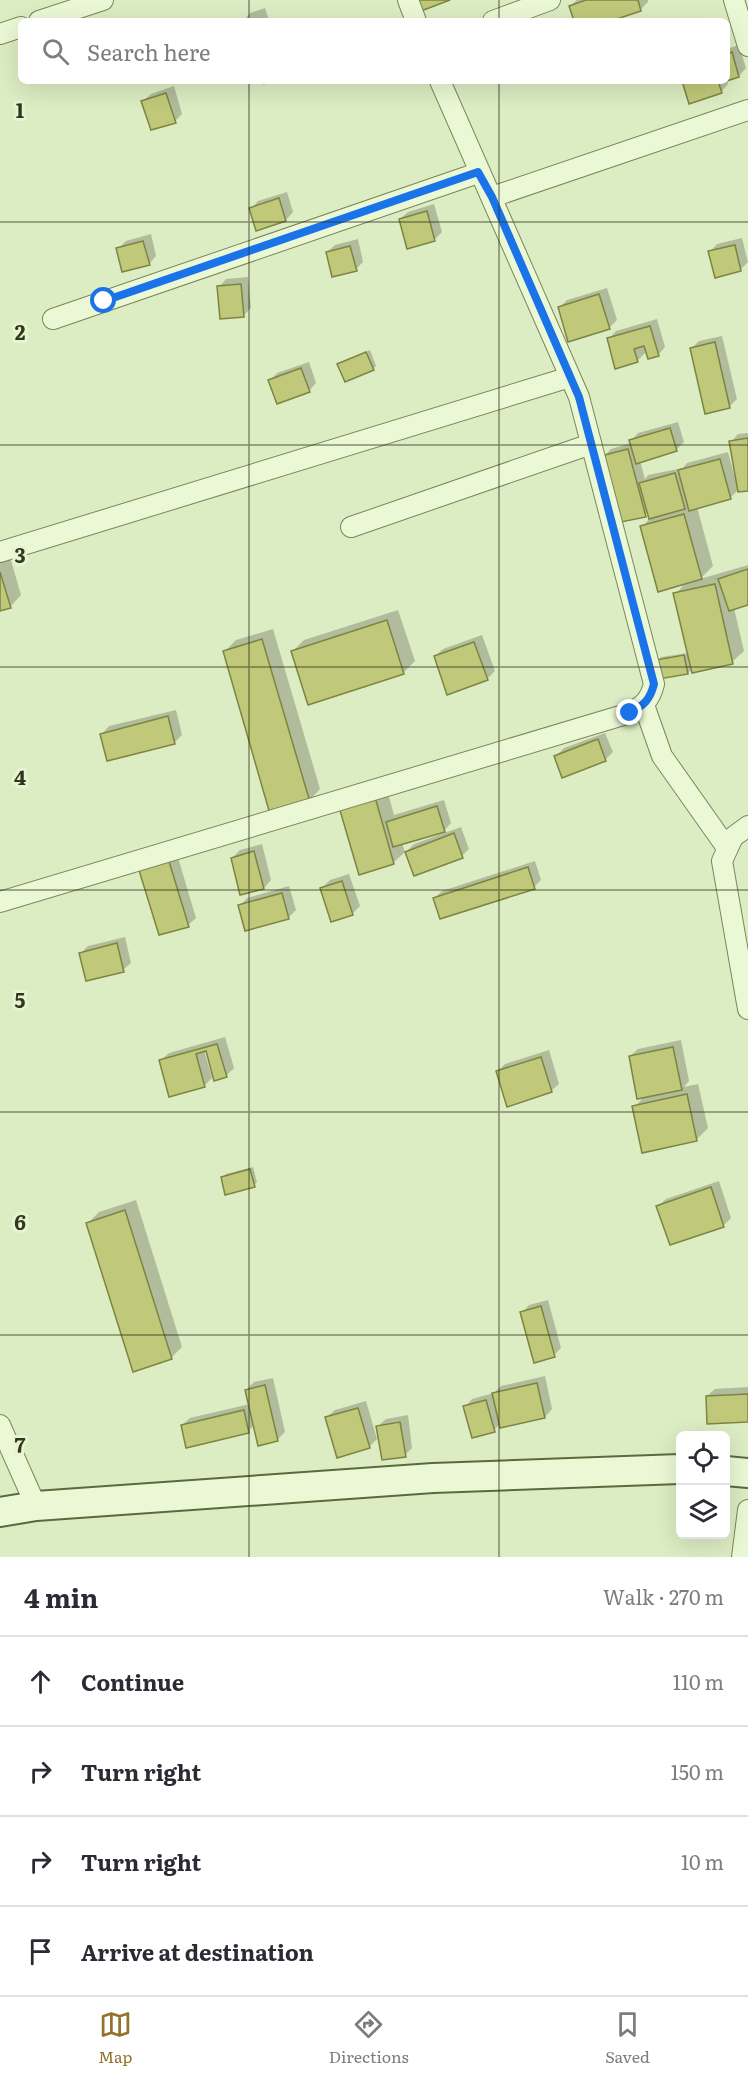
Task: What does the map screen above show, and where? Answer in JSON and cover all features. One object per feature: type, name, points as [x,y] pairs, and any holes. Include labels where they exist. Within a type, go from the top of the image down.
[{"type":"street","points":[[48,18],[103,0]]},
{"type":"street","points":[[408,0],[415,18]]},
{"type":"street","points":[[501,18],[550,0]]},
{"type":"street","points":[[734,0],[748,46]]},
{"type":"street","points":[[0,34],[18,28]]},
{"type":"street","points":[[0,902],[630,713],[644,705],[651,696],[654,684],[579,397],[492,197],[478,172],[441,84]]},
{"type":"street","points":[[492,197],[748,110]]},
{"type":"street","points":[[53,319],[478,172]]},
{"type":"street","points":[[0,552],[570,377]]},
{"type":"street","points":[[351,527],[591,444]]},
{"type":"street","points":[[644,705],[662,756],[727,848]]},
{"type":"street","points":[[748,826],[733,837],[722,861],[748,1009]]},
{"type":"street","points":[[0,1425],[36,1506]]},
{"type":"street","points":[[0,1512],[36,1506],[433,1478],[676,1469]]},
{"type":"street","points":[[730,1472],[748,1473]]},
{"type":"street","points":[[742,1557],[748,1510]]},
{"type":"building","points":[[417,0],[450,0],[421,11]]},
{"type":"building","points":[[586,0],[638,0],[641,11],[620,18],[573,18],[569,6]]},
{"type":"building","points":[[732,52],[739,77],[730,80],[730,53]]},
{"type":"building","points":[[683,84],[719,84],[722,93],[689,104]]},
{"type":"building","points":[[166,93],[176,123],[151,130],[141,101]]},
{"type":"building","points":[[279,198],[286,221],[256,231],[249,208]]},
{"type":"building","points":[[427,211],[435,241],[407,249],[399,219]]},
{"type":"building","points":[[143,241],[150,265],[122,272],[116,248]]},
{"type":"building","points":[[735,245],[741,271],[715,278],[708,251]]},
{"type":"building","points":[[350,246],[357,271],[332,277],[326,252]]},
{"type":"building","points":[[241,284],[244,317],[220,319],[217,286]]},
{"type":"building","points":[[599,294],[610,329],[568,342],[558,307]]},
{"type":"building","points":[[650,326],[659,356],[648,359],[644,346],[634,349],[638,362],[615,369],[607,338]]},
{"type":"building","points":[[715,342],[730,408],[705,414],[690,348]]},
{"type":"building","points":[[366,352],[374,370],[345,382],[337,364]]},
{"type":"building","points":[[301,368],[310,392],[277,404],[268,380]]},
{"type":"building","points":[[670,428],[677,451],[636,464],[629,440]]},
{"type":"building","points":[[748,438],[748,491],[738,492],[729,441]]},
{"type":"building","points":[[628,449],[646,517],[621,522],[601,456]]},
{"type":"building","points":[[720,459],[731,499],[689,511],[678,470]]},
{"type":"building","points":[[675,473],[685,509],[649,519],[639,483]]},
{"type":"building","points":[[684,514],[702,579],[658,592],[640,526]]},
{"type":"building","points":[[748,569],[748,605],[729,611],[718,579]]},
{"type":"building","points":[[0,572],[11,608],[0,611]]},
{"type":"building","points":[[715,584],[733,664],[692,673],[673,593]]},
{"type":"building","points":[[387,620],[404,674],[308,705],[291,651]]},
{"type":"building","points":[[262,639],[310,802],[270,814],[223,651]]},
{"type":"building","points":[[474,642],[488,680],[447,695],[434,656]]},
{"type":"building","points":[[684,655],[688,674],[659,679],[656,660]]},
{"type":"building","points":[[168,716],[175,744],[107,761],[100,734]]},
{"type":"building","points":[[598,739],[606,761],[562,778],[554,756]]},
{"type":"building","points":[[375,797],[394,864],[359,875],[339,807]]},
{"type":"building","points":[[437,806],[445,832],[393,847],[386,822]]},
{"type":"building","points":[[454,833],[463,858],[414,876],[405,852]]},
{"type":"building","points":[[254,851],[264,889],[240,895],[231,858]]},
{"type":"building","points":[[168,858],[189,927],[159,935],[138,867]]},
{"type":"building","points":[[528,867],[535,889],[440,919],[433,898]]},
{"type":"building","points":[[342,881],[353,915],[331,922],[320,888]]},
{"type":"building","points":[[282,893],[289,919],[245,931],[238,905]]},
{"type":"building","points":[[117,943],[124,972],[86,981],[79,953]]},
{"type":"building","points":[[217,1044],[227,1077],[214,1081],[206,1051],[196,1054],[205,1087],[169,1097],[159,1060]]},
{"type":"building","points":[[673,1047],[682,1090],[637,1099],[629,1056]]},
{"type":"building","points":[[541,1057],[552,1092],[507,1107],[496,1071]]},
{"type":"building","points":[[687,1094],[697,1141],[642,1153],[632,1106]]},
{"type":"building","points":[[250,1169],[255,1187],[225,1195],[221,1177]]},
{"type":"building","points":[[711,1187],[724,1227],[670,1245],[656,1206]]},
{"type":"building","points":[[125,1210],[172,1359],[133,1372],[86,1223]]},
{"type":"building","points":[[541,1306],[555,1357],[534,1363],[520,1312]]},
{"type":"building","points":[[537,1383],[545,1418],[500,1428],[492,1393]]},
{"type":"building","points":[[265,1385],[278,1441],[258,1446],[245,1390]]},
{"type":"building","points":[[748,1394],[748,1422],[707,1424],[706,1396]]},
{"type":"building","points":[[486,1400],[495,1432],[472,1438],[463,1406]]},
{"type":"building","points":[[358,1408],[370,1448],[337,1458],[325,1417]]},
{"type":"building","points":[[244,1410],[249,1433],[186,1448],[181,1425]]},
{"type":"building","points":[[400,1422],[406,1457],[382,1460],[376,1426]]},
{"type":"route","points":[[104,301],[478,172],[492,197],[496,211],[579,397],[654,684],[651,696],[644,705],[630,713]]}]
